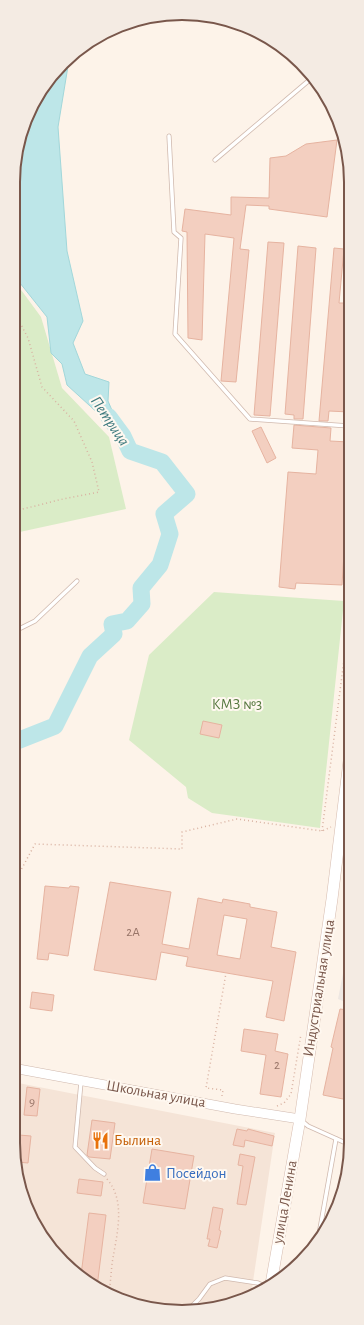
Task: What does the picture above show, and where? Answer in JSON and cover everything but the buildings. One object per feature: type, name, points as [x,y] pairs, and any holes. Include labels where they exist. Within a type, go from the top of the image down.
[{"type":"main road","name":"Индустриальная улица","points":[[300,1119],[332,899],[344,796]]},
{"type":"main road","name":"улица Ленина","points":[[272,1278],[300,1119]]},
{"type":"street","name":"Школьная улица","points":[[20,1069],[300,1119]]},
{"type":"lane","points":[[215,160],[309,81]]},
{"type":"lane","points":[[169,136],[174,232],[181,238],[175,334],[250,419],[344,426]]},
{"type":"lane","points":[[20,628],[35,621],[77,581]]},
{"type":"lane","points":[[82,1081],[75,1147],[95,1168],[104,1174]]},
{"type":"lane","points":[[300,1119],[308,1126],[344,1142]]},
{"type":"lane","points":[[320,1227],[336,1139]]},
{"type":"lane","points":[[193,1305],[210,1284],[225,1278],[261,1284]]},
{"type":"path","points":[[20,323],[28,338],[42,388],[74,421],[92,462],[99,492],[20,510]]},
{"type":"path","points":[[322,831],[344,660]]},
{"type":"path","points":[[20,871],[35,844],[182,848],[182,832],[238,819],[322,831],[333,826]]},
{"type":"path","points":[[222,1096],[223,1090],[206,1088],[226,973]]},
{"type":"path","points":[[272,1107],[284,1104],[290,1094]]},
{"type":"path","points":[[104,1174],[113,1185],[118,1199],[118,1229],[110,1288]]},
{"type":"shaded area","points":[[344,968],[344,1001],[338,999]]},
{"type":"shaded area","points":[[20,1083],[275,1133],[252,1289],[244,1293],[203,1304],[171,1305],[150,1302],[120,1293],[83,1272],[67,1258],[47,1233],[32,1205],[21,1164]]},
{"type":"green space","points":[[20,288],[41,317],[62,388],[109,437],[126,509],[20,532]]},
{"type":"green space","name":"КМЗ №3","points":[[214,592],[344,601],[320,828],[212,813],[188,798],[186,787],[129,740],[149,655]]},
{"type":"water","points":[[68,66],[58,127],[67,251],[83,321],[73,343],[85,374],[109,382],[108,401],[123,436],[67,385],[62,364],[51,353],[47,317],[20,283],[20,171],[23,150],[32,120],[53,83]]},
{"type":"waterway","name":"Петрица","points":[[20,740],[55,726],[90,656],[114,634],[112,624],[127,621],[142,604],[141,588],[160,565],[170,534],[164,514],[187,494],[162,462],[130,451],[123,436],[109,417]]},
{"type":"place","name":"Былина","points":[[101,1140]]},
{"type":"place","name":"Посейдон","points":[[153,1173]]}]
